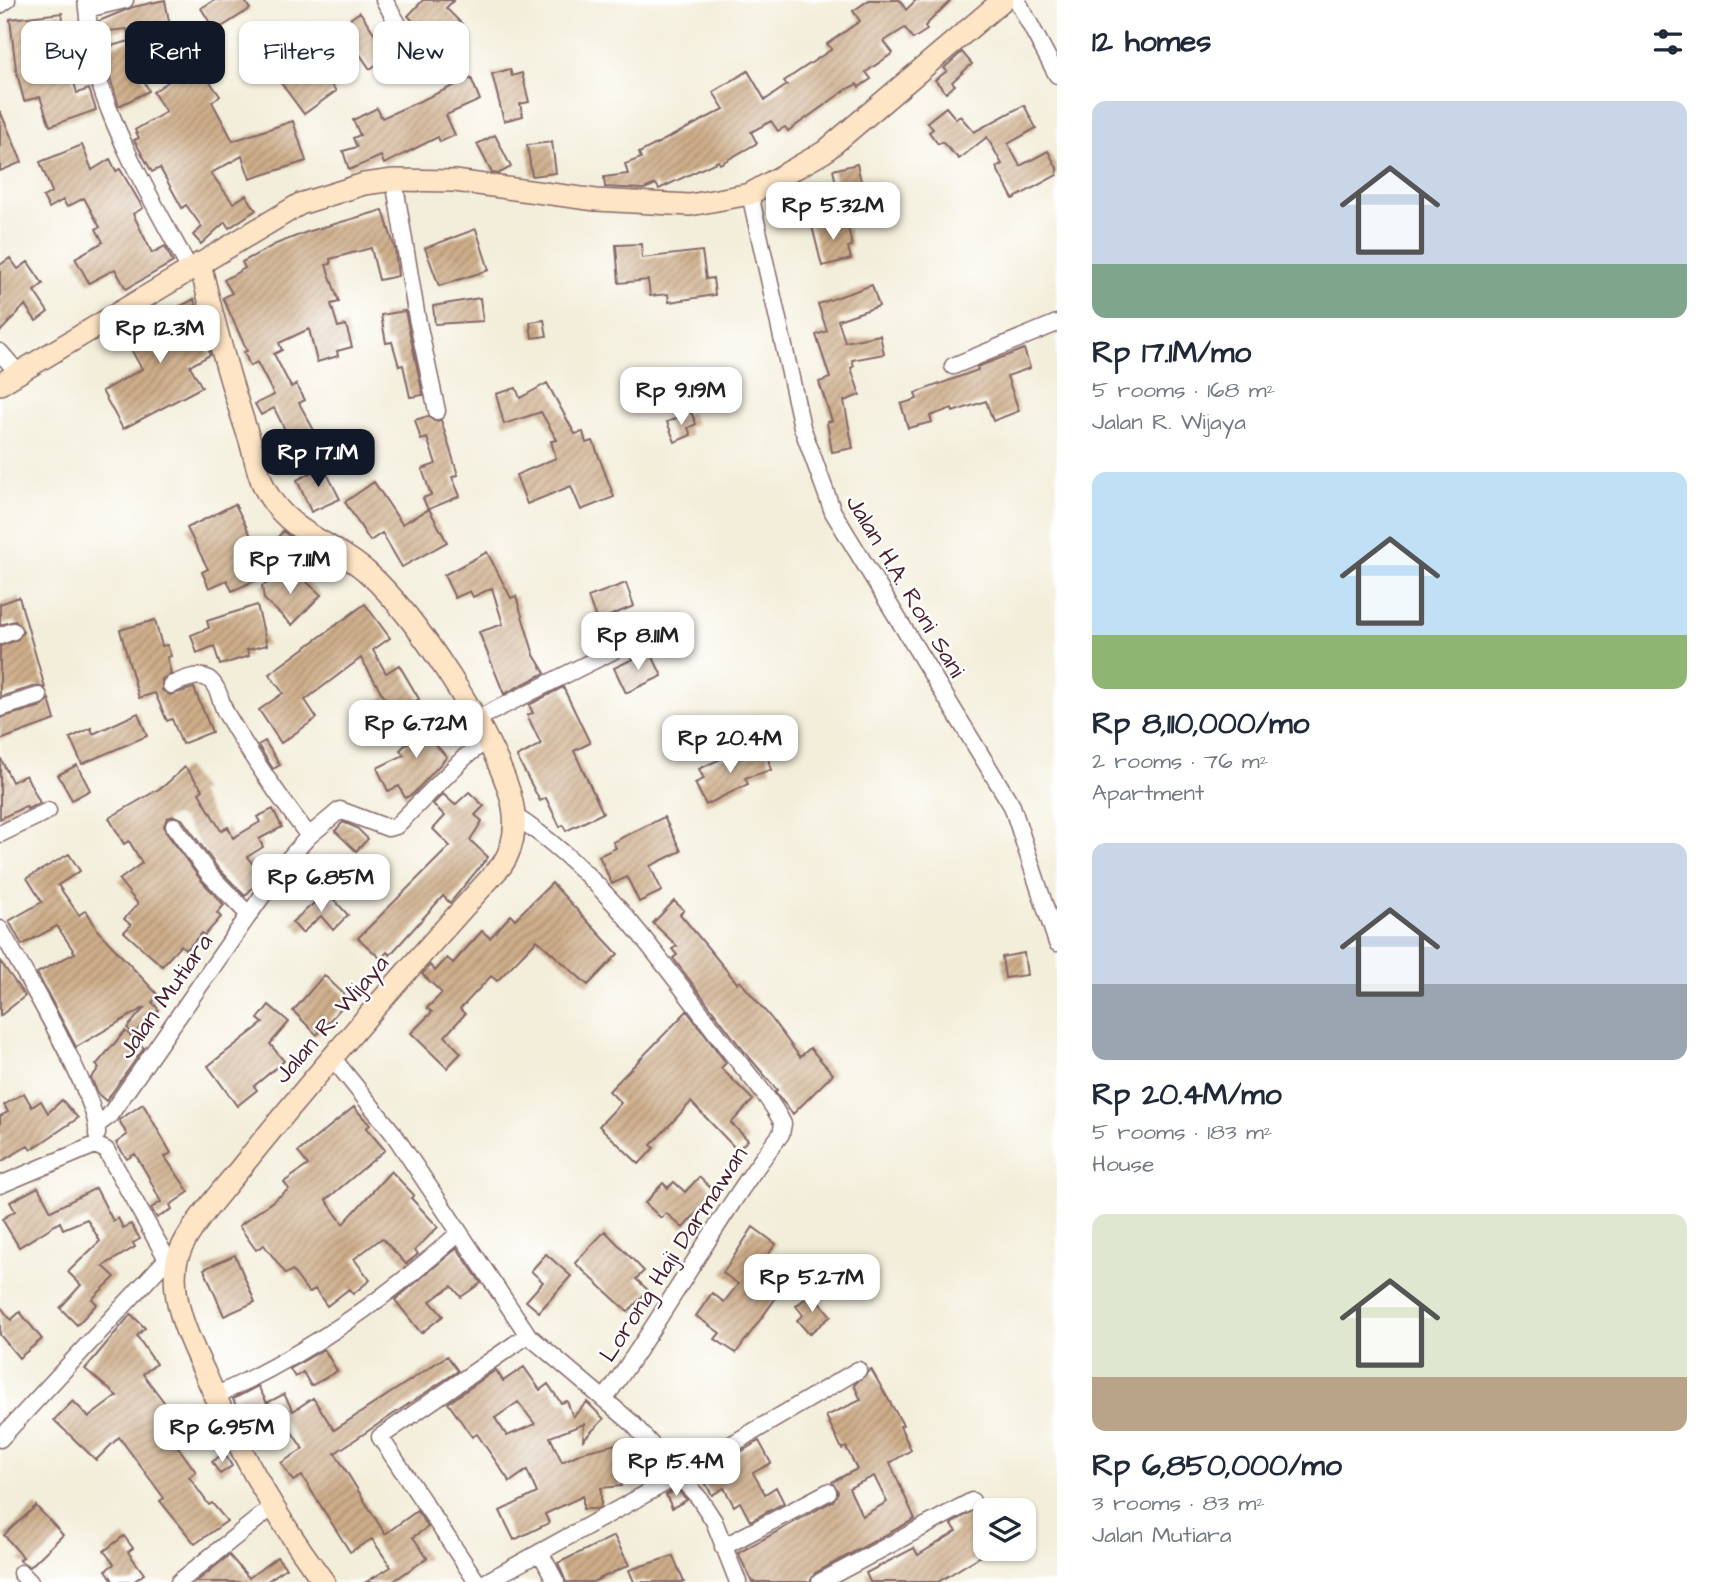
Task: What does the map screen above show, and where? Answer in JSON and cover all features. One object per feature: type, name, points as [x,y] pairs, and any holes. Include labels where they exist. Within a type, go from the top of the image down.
[{"type":"street","points":[[0,5],[7,0]]},
{"type":"street","points":[[125,0],[87,5],[93,61],[104,96],[155,206],[194,265]]},
{"type":"street","points":[[384,0],[396,21]]},
{"type":"street","points":[[0,352],[9,379],[194,265],[300,204],[364,184],[394,180],[455,181],[596,200],[690,205],[750,194],[824,152],[1003,0]]},
{"type":"street","points":[[1017,0],[1057,75]]},
{"type":"street","points":[[394,180],[417,318],[437,411]]},
{"type":"street","name":"Jalan H.A. Roni Sani","points":[[750,194],[802,427],[832,512],[1012,806],[1057,943]]},
{"type":"street","name":"Jalan R. Wijaya","points":[[194,265],[268,495],[292,524],[365,570],[400,604],[475,720],[509,794],[513,815],[514,838],[502,865],[331,1056],[195,1225],[171,1261],[175,1293],[190,1340],[228,1428],[271,1508],[319,1580]]},
{"type":"street","points":[[953,366],[1057,323]]},
{"type":"street","points":[[475,720],[613,651]]},
{"type":"street","points":[[171,685],[196,677],[205,677],[213,684],[225,711],[269,785],[309,836]]},
{"type":"street","points":[[0,708],[39,696]]},
{"type":"street","name":"Jalan Mutiara","points":[[98,1124],[109,1116],[285,863],[309,836],[340,810],[388,828],[396,826],[465,757],[485,741]]},
{"type":"street","points":[[0,834],[48,811]]},
{"type":"street","name":"Lorong Haji Darmawan","points":[[513,815],[545,835],[585,870],[683,990],[780,1119],[781,1134],[742,1184],[695,1264],[604,1398]]},
{"type":"street","points":[[174,826],[209,874],[249,915]]},
{"type":"street","points":[[0,929],[77,1075],[98,1124],[95,1145]]},
{"type":"street","points":[[331,1056],[393,1133],[528,1335],[632,1423],[714,1521],[738,1582]]},
{"type":"street","points":[[0,1185],[95,1145],[107,1150],[171,1261],[0,1439]]},
{"type":"street","points":[[215,1396],[264,1373],[352,1321],[458,1234]]},
{"type":"street","points":[[477,1582],[379,1439],[381,1434],[528,1335]]},
{"type":"street","points":[[486,1582],[678,1476],[858,1370]]},
{"type":"street","points":[[723,1547],[828,1492]]},
{"type":"street","points":[[820,1582],[972,1501]]},
{"type":"street","points":[[179,1582],[271,1508]]},
{"type":"street","points":[[540,1552],[556,1582]]},
{"type":"building","points":[[165,0],[169,21],[125,21],[125,29],[111,31],[111,21],[99,21],[133,7]]},
{"type":"building","points":[[215,0],[244,0],[250,9],[225,25],[225,21],[209,21],[201,8]]},
{"type":"building","points":[[423,0],[454,0],[446,8],[459,21],[413,21],[408,16]]},
{"type":"building","points":[[869,0],[900,0],[906,10],[916,0],[951,0],[925,26],[927,30],[913,39],[905,28],[884,41],[893,53],[866,72],[871,79],[859,87],[857,84],[847,89],[788,131],[785,127],[778,131],[771,121],[751,132],[757,143],[720,164],[718,161],[659,189],[656,184],[644,189],[605,187],[604,177],[628,174],[625,164],[641,158],[639,153],[724,109],[713,92],[748,71],[765,100],[787,85],[784,81],[832,49],[827,44],[860,21],[853,11]]},
{"type":"building","points":[[360,12],[373,31],[373,67],[370,69],[359,53],[359,21],[350,19]]},
{"type":"building","points":[[62,13],[63,21],[21,21],[21,84],[74,84],[77,93],[89,89],[96,110],[50,126],[40,97],[24,101],[16,69],[10,19]]},
{"type":"building","points":[[125,42],[125,84],[146,84],[149,91],[119,106],[111,81],[111,46]]},
{"type":"building","points":[[962,52],[972,64],[952,82],[955,85],[946,93],[935,80],[947,71],[944,68]]},
{"type":"building","points":[[510,69],[512,76],[522,73],[529,102],[520,104],[523,116],[504,121],[492,74]]},
{"type":"building","points":[[471,78],[480,100],[446,115],[455,135],[440,142],[438,137],[384,164],[381,156],[349,170],[343,151],[357,147],[353,138],[360,135],[353,120],[377,108],[382,118],[458,84],[469,84]]},
{"type":"building","points":[[165,84],[212,84],[220,96],[212,102],[233,141],[293,121],[306,161],[250,179],[242,156],[211,173],[233,203],[246,195],[256,210],[229,228],[225,222],[201,244],[193,235],[202,227],[186,205],[182,208],[160,168],[152,172],[134,140],[139,138],[135,130],[166,112],[153,92]]},
{"type":"building","points":[[282,84],[331,84],[336,91],[304,114]]},
{"type":"building","points":[[1024,105],[1036,128],[1008,144],[1020,166],[1048,151],[1057,168],[1057,175],[1013,199],[996,167],[1002,164],[987,137],[959,159],[942,142],[938,144],[929,132],[933,129],[927,122],[946,107],[956,119],[960,116],[974,132]]},
{"type":"building","points":[[0,111],[22,162],[0,171]]},
{"type":"building","points":[[495,135],[511,167],[498,174],[492,173],[477,144]]},
{"type":"building","points":[[552,142],[556,173],[532,176],[527,145]]},
{"type":"building","points":[[82,145],[92,170],[110,159],[116,171],[120,169],[143,208],[133,214],[152,253],[165,246],[173,262],[126,289],[115,269],[89,283],[75,258],[103,242],[96,229],[100,227],[84,198],[67,207],[63,200],[49,208],[43,197],[52,192],[40,162]]},
{"type":"building","points":[[857,164],[863,190],[839,196],[833,170]]},
{"type":"building","points":[[383,210],[395,249],[398,276],[379,280],[371,248],[330,259],[331,264],[326,265],[339,302],[331,304],[338,327],[346,325],[352,347],[337,351],[338,356],[317,362],[309,329],[279,343],[282,350],[274,354],[291,387],[296,384],[305,400],[299,403],[316,434],[293,446],[274,408],[261,415],[255,404],[274,395],[257,362],[250,366],[244,352],[247,351],[223,298],[232,293],[224,280],[245,268],[242,262],[276,244]]},
{"type":"building","points":[[841,219],[844,229],[848,227],[852,246],[848,247],[851,259],[822,266],[812,226]]},
{"type":"building","points":[[476,229],[489,270],[439,286],[425,248]]},
{"type":"building","points":[[641,244],[642,258],[702,251],[706,279],[713,278],[715,295],[669,302],[668,294],[650,296],[648,280],[619,283],[616,245]]},
{"type":"building","points":[[10,258],[18,269],[28,262],[43,284],[34,291],[48,312],[36,321],[25,305],[0,332],[0,265]]},
{"type":"building","points":[[872,285],[879,306],[838,320],[845,342],[880,335],[884,354],[852,360],[854,366],[851,368],[860,395],[844,401],[853,448],[832,452],[827,422],[832,421],[819,382],[830,378],[816,335],[827,331],[818,304]]},
{"type":"building","points":[[480,298],[483,321],[435,324],[433,306]]},
{"type":"building","points":[[194,299],[210,355],[190,366],[202,387],[123,429],[102,391],[142,369],[119,328],[134,319],[142,335],[165,322],[162,316]]},
{"type":"building","points":[[405,311],[423,395],[410,397],[403,365],[399,366],[392,342],[386,343],[381,315]]},
{"type":"building","points":[[544,320],[547,336],[532,338],[530,322]]},
{"type":"building","points":[[1024,349],[1030,368],[1007,376],[1019,411],[993,421],[986,401],[953,412],[952,408],[930,416],[932,422],[908,428],[901,404],[917,399],[915,393],[978,370],[977,367]]},
{"type":"building","points":[[547,383],[575,434],[583,432],[586,443],[593,441],[614,497],[581,510],[571,486],[527,504],[516,475],[556,458],[551,441],[557,440],[541,412],[504,424],[496,394],[516,388],[520,398]]},
{"type":"building","points":[[691,412],[696,424],[688,428],[691,435],[675,442],[667,422]]},
{"type":"building","points":[[428,416],[434,421],[441,420],[458,475],[452,477],[460,496],[429,509],[447,542],[402,567],[382,533],[370,541],[345,502],[374,482],[402,524],[428,510],[423,498],[431,495],[422,469],[436,464],[427,438],[421,440],[415,420]]},
{"type":"building","points":[[289,443],[295,461],[276,467],[271,449]]},
{"type":"building","points":[[323,466],[340,499],[311,512],[297,480]]},
{"type":"building","points":[[235,504],[260,554],[254,557],[263,577],[232,591],[227,580],[209,588],[202,572],[208,569],[187,528]]},
{"type":"building","points":[[283,531],[295,541],[284,555],[272,545]]},
{"type":"building","points":[[487,552],[511,598],[516,596],[534,655],[545,673],[504,694],[479,632],[503,624],[492,588],[473,597],[470,591],[455,598],[444,575]]},
{"type":"building","points":[[293,569],[321,595],[292,625],[264,599],[262,586]]},
{"type":"building","points":[[626,583],[634,606],[597,621],[588,597]]},
{"type":"building","points":[[19,597],[45,688],[36,686],[0,697],[0,646],[17,640],[23,632],[15,621],[0,625],[0,604]]},
{"type":"building","points":[[365,604],[390,638],[373,650],[386,673],[399,665],[419,699],[382,720],[373,704],[384,697],[361,658],[305,700],[317,718],[281,743],[259,710],[283,693],[269,674]]},
{"type":"building","points":[[257,605],[267,645],[247,650],[249,656],[220,665],[214,646],[197,653],[191,635],[209,628],[207,621]]},
{"type":"building","points":[[155,620],[162,646],[167,645],[171,656],[167,657],[171,674],[162,679],[162,690],[170,695],[194,688],[212,732],[182,744],[172,719],[167,721],[155,693],[139,698],[120,630]]},
{"type":"building","points":[[650,651],[662,676],[626,693],[614,668]]},
{"type":"building","points":[[563,687],[590,743],[574,751],[603,813],[566,831],[563,825],[560,827],[546,798],[540,801],[517,757],[541,744],[527,715],[533,713],[529,705]]},
{"type":"building","points":[[49,699],[55,720],[0,740],[0,718],[42,706]]},
{"type":"building","points":[[138,713],[147,736],[82,764],[70,738],[91,728],[93,734]]},
{"type":"building","points":[[438,713],[449,724],[432,741],[447,757],[413,794],[405,798],[399,786],[388,791],[377,768],[404,755],[400,750]]},
{"type":"building","points":[[265,741],[280,765],[273,769],[258,745]]},
{"type":"building","points":[[766,750],[771,770],[745,778],[748,784],[706,805],[695,783],[704,779],[699,769],[733,753],[736,759]]},
{"type":"building","points":[[0,757],[12,782],[26,775],[40,803],[27,809],[26,806],[0,819]]},
{"type":"building","points":[[77,765],[90,790],[72,800],[58,775]]},
{"type":"building","points":[[185,767],[203,790],[199,793],[221,831],[228,827],[233,838],[260,822],[257,817],[273,809],[282,827],[259,839],[263,847],[247,857],[263,876],[245,896],[217,867],[182,819],[174,816],[167,818],[164,826],[166,832],[201,880],[224,905],[217,913],[221,917],[205,935],[202,933],[186,950],[181,945],[162,966],[124,932],[131,925],[124,919],[138,904],[119,880],[142,863],[129,841],[124,844],[109,818],[164,786]]},
{"type":"building","points":[[469,792],[484,806],[475,815],[482,821],[470,840],[488,857],[450,903],[443,896],[390,955],[387,952],[381,959],[358,938],[450,846],[433,829],[445,816],[433,804],[443,794],[455,805]]},
{"type":"building","points":[[664,817],[681,851],[650,866],[662,891],[639,902],[627,877],[612,884],[599,856],[616,848],[613,842]]},
{"type":"building","points":[[343,822],[357,828],[368,839],[356,851],[335,831]]},
{"type":"building","points":[[69,854],[80,871],[58,885],[79,915],[86,910],[98,931],[159,996],[152,1002],[159,1010],[133,1034],[127,1028],[145,1007],[76,1047],[37,973],[75,953],[57,926],[22,945],[9,921],[42,902],[27,878]]},
{"type":"building","points":[[552,883],[618,954],[588,985],[537,940],[497,981],[491,976],[460,1009],[465,1014],[445,1036],[461,1053],[447,1068],[411,1033],[432,1012],[427,1008],[442,993],[422,974],[430,965],[435,971],[447,958],[453,963],[482,931],[490,938],[511,915],[515,919]]},
{"type":"building","points":[[327,892],[348,915],[333,930],[321,916],[302,933],[292,922]]},
{"type":"building","points":[[674,901],[684,910],[680,914],[737,983],[740,981],[800,1057],[810,1048],[833,1074],[793,1114],[673,958],[677,955],[672,949],[677,946],[653,923]]},
{"type":"building","points":[[1024,953],[1027,975],[1005,978],[1002,957]]},
{"type":"building","points":[[0,961],[25,996],[0,1016]]},
{"type":"building","points":[[324,975],[349,999],[317,1035],[293,1011]]},
{"type":"building","points":[[269,1005],[289,1022],[270,1044],[284,1061],[254,1086],[257,1090],[237,1106],[208,1066],[263,1023],[258,1019]]},
{"type":"building","points":[[687,1011],[726,1063],[721,1068],[753,1100],[731,1123],[748,1140],[737,1150],[691,1102],[651,1145],[654,1148],[639,1164],[599,1126],[621,1103],[609,1091]]},
{"type":"building","points":[[125,1031],[144,1048],[106,1101],[98,1094],[91,1078],[99,1068],[96,1065]]},
{"type":"building","points":[[24,1093],[32,1107],[41,1101],[48,1113],[62,1100],[78,1118],[31,1150],[28,1146],[0,1162],[0,1116],[8,1112],[4,1105]]},
{"type":"building","points":[[143,1104],[171,1153],[165,1157],[189,1192],[170,1205],[172,1209],[157,1218],[151,1208],[161,1202],[148,1176],[135,1154],[127,1159],[116,1143],[127,1135],[119,1120]]},
{"type":"building","points":[[354,1107],[370,1125],[366,1128],[385,1150],[326,1200],[343,1224],[391,1171],[414,1195],[411,1198],[438,1227],[415,1250],[418,1254],[406,1264],[382,1238],[354,1259],[370,1280],[353,1294],[349,1289],[327,1306],[315,1289],[309,1293],[292,1270],[286,1274],[264,1245],[256,1250],[239,1226],[289,1189],[284,1182],[308,1165],[298,1152]]},
{"type":"building","points":[[699,1177],[715,1192],[683,1228],[666,1213],[661,1218],[645,1203],[663,1183],[668,1188],[674,1182],[685,1192]]},
{"type":"building","points":[[38,1187],[51,1211],[96,1188],[113,1221],[118,1218],[123,1228],[131,1224],[140,1239],[133,1243],[135,1247],[103,1266],[115,1277],[92,1299],[97,1304],[77,1325],[60,1308],[81,1285],[68,1272],[100,1241],[87,1219],[63,1229],[60,1222],[19,1247],[2,1219],[15,1211],[10,1202]]},
{"type":"building","points":[[753,1227],[776,1244],[768,1255],[794,1273],[736,1353],[715,1339],[720,1333],[696,1316],[712,1293],[724,1302],[738,1284],[723,1273]]},
{"type":"building","points":[[605,1231],[644,1271],[636,1279],[648,1290],[628,1312],[575,1263]]},
{"type":"building","points":[[457,1248],[481,1283],[461,1297],[452,1286],[430,1301],[443,1316],[421,1333],[395,1300]]},
{"type":"building","points":[[546,1254],[571,1276],[539,1312],[526,1301],[543,1282],[531,1271]]},
{"type":"building","points":[[235,1255],[255,1302],[224,1316],[204,1269]]},
{"type":"building","points":[[812,1293],[831,1316],[809,1334],[797,1320],[803,1315],[796,1306]]},
{"type":"building","points":[[0,1306],[11,1320],[20,1312],[42,1339],[19,1358],[0,1335]]},
{"type":"building","points":[[131,1314],[145,1328],[137,1336],[156,1364],[143,1374],[173,1414],[161,1423],[196,1472],[189,1477],[209,1505],[212,1503],[227,1521],[195,1544],[160,1501],[164,1498],[119,1437],[96,1460],[54,1420],[73,1401],[89,1417],[117,1396],[85,1369]]},
{"type":"building","points":[[324,1349],[337,1371],[311,1386],[303,1372],[295,1377],[290,1369]]},
{"type":"building","points":[[447,1356],[458,1371],[335,1453],[385,1534],[417,1511],[428,1527],[413,1537],[427,1558],[392,1582],[366,1582],[391,1567],[372,1539],[350,1552],[302,1476],[293,1481],[281,1463],[303,1449],[280,1414],[247,1431],[233,1399],[258,1386],[267,1403],[284,1394],[293,1411],[313,1398],[334,1430]]},
{"type":"building","points":[[524,1367],[540,1390],[548,1384],[561,1403],[567,1401],[573,1417],[587,1402],[604,1419],[583,1440],[584,1424],[550,1437],[562,1462],[583,1452],[633,1440],[643,1451],[649,1476],[622,1482],[621,1486],[601,1488],[601,1507],[596,1509],[583,1509],[583,1496],[545,1514],[549,1523],[514,1540],[500,1511],[537,1493],[527,1470],[510,1482],[477,1434],[472,1437],[448,1403],[496,1370],[503,1381]],"holes":[[[518,1402],[535,1424],[507,1436],[495,1418]]]},
{"type":"building","points":[[871,1369],[903,1425],[900,1426],[911,1450],[890,1463],[915,1519],[815,1573],[810,1582],[752,1582],[738,1553],[833,1501],[838,1492],[832,1482],[857,1469],[846,1447],[842,1449],[826,1416],[861,1400],[854,1385]],"holes":[[[874,1476],[887,1502],[862,1516],[849,1488]]]},
{"type":"building","points":[[759,1441],[771,1463],[753,1473],[765,1494],[776,1487],[784,1503],[750,1521],[740,1502],[734,1506],[724,1488],[712,1495],[702,1477],[738,1458],[737,1454]]},
{"type":"building","points":[[224,1453],[232,1466],[220,1474],[212,1462]]},
{"type":"building","points":[[677,1489],[687,1500],[672,1508],[666,1495]]},
{"type":"building","points":[[36,1506],[63,1535],[30,1567],[19,1560],[23,1557],[4,1535]]},
{"type":"building","points":[[973,1511],[973,1561],[938,1582],[870,1582],[866,1573],[914,1548],[918,1555],[957,1531],[951,1524]]},
{"type":"building","points":[[124,1536],[133,1548],[128,1552],[144,1574],[133,1582],[114,1582],[106,1570],[114,1564],[104,1551]]},
{"type":"building","points":[[614,1536],[629,1565],[593,1582],[566,1582],[558,1563]]},
{"type":"building","points":[[229,1555],[249,1578],[277,1557],[286,1568],[266,1582],[196,1582]]},
{"type":"building","points":[[673,1556],[684,1582],[634,1582],[629,1570]]}]
